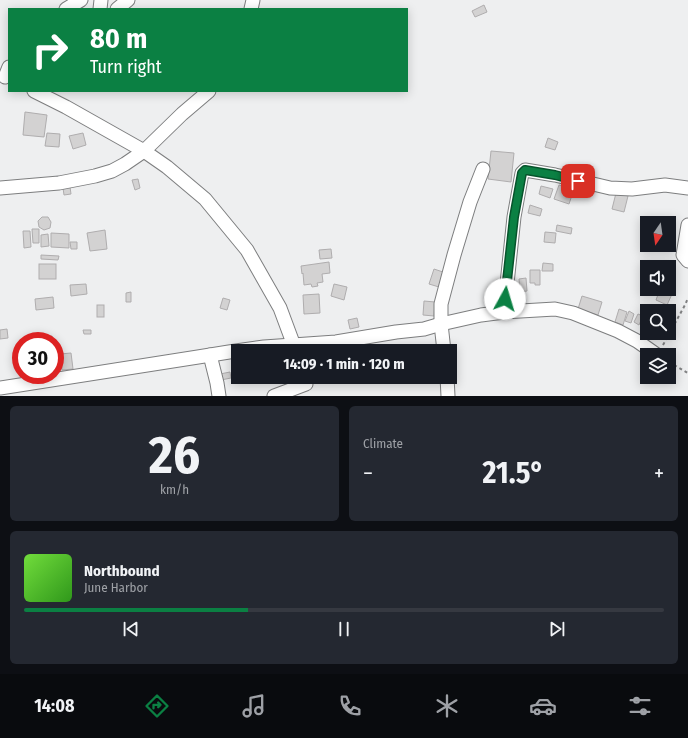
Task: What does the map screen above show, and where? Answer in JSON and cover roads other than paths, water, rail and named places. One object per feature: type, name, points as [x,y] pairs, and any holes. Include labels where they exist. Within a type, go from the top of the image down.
[{"type":"street","points":[[68,8],[81,0]]},
{"type":"street","points":[[118,8],[128,0]]},
{"type":"street","points":[[36,92],[66,107],[144,151],[167,167],[205,199],[247,250],[280,308],[294,344]]},
{"type":"street","points":[[0,188],[59,183],[112,171],[144,151],[207,92]]},
{"type":"street","points":[[443,344],[440,324],[440,304],[470,202],[483,169]]},
{"type":"street","points":[[504,312],[514,217],[522,173],[525,170],[555,175],[610,188],[632,189],[665,185],[688,188]]},
{"type":"street","points":[[688,225],[683,255],[688,262]]},
{"type":"street","points":[[323,344],[424,329],[481,315],[555,309],[573,313],[618,330],[651,348]]},
{"type":"street","points":[[0,388],[231,352]]},
{"type":"street","points":[[210,355],[219,396]]},
{"type":"street","points":[[447,384],[448,396]]},
{"type":"street","points":[[274,396],[306,386]]}]
